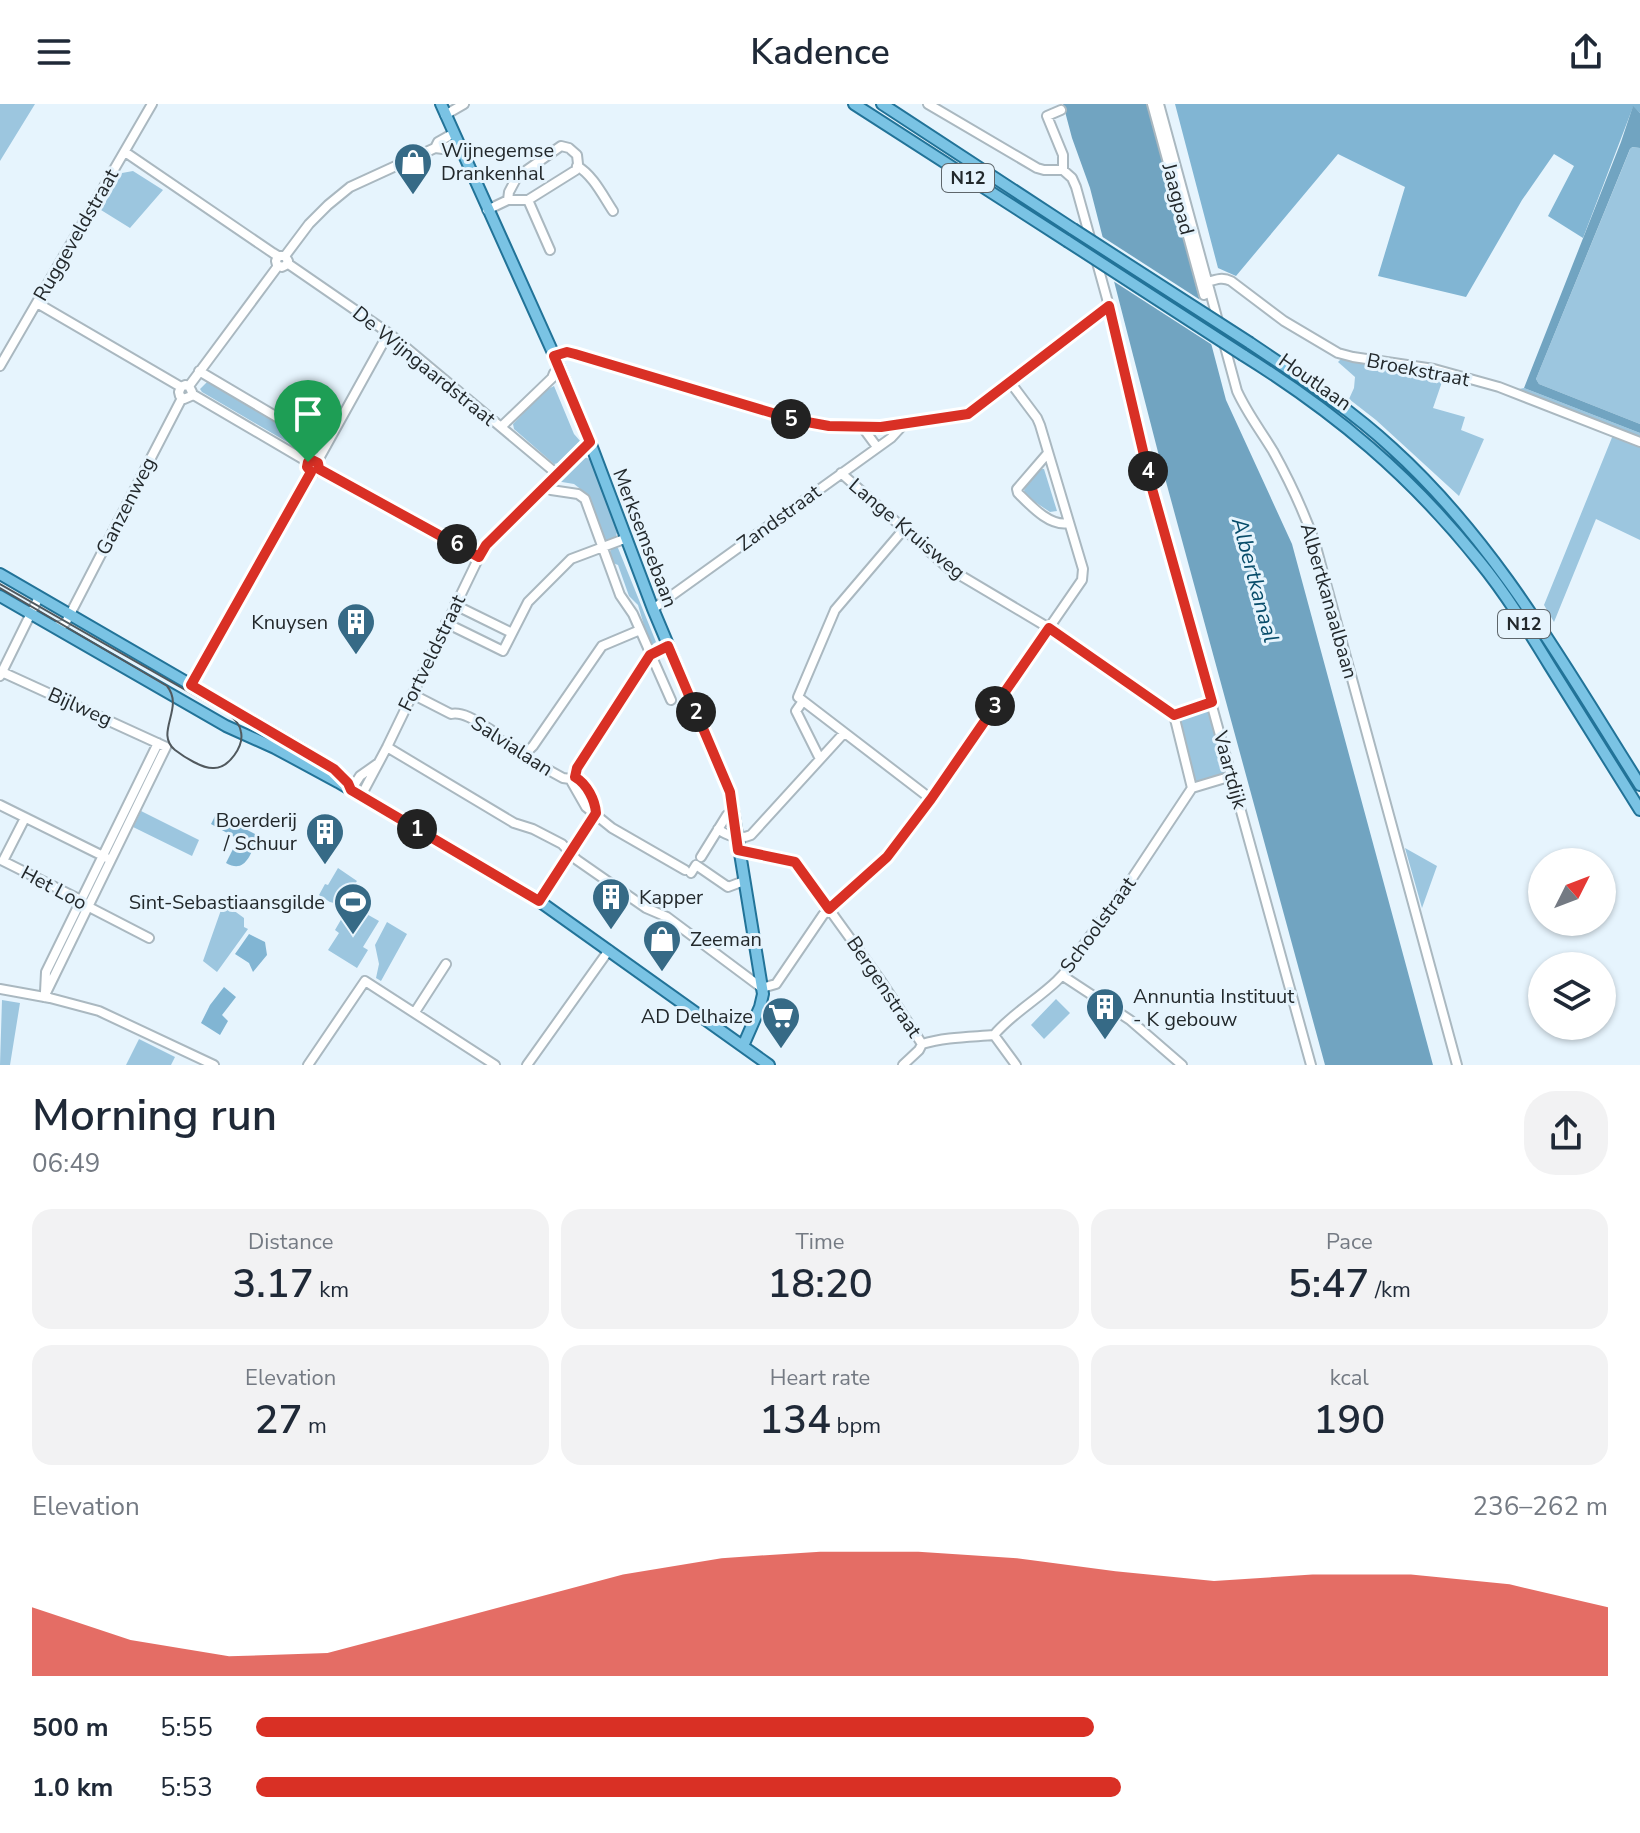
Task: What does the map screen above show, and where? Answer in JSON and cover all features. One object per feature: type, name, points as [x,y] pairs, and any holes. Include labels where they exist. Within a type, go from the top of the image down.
[{"type":"main road","name":"Houtlaan","points":[[854,104],[1306,396],[1360,437],[1414,487],[1480,562],[1514,608],[1640,810]]},
{"type":"main road","name":"Houtlaan","points":[[882,104],[1250,343],[1328,396],[1392,447],[1453,510],[1524,600],[1640,785]]},
{"type":"main road","name":"Merksemsebaan","points":[[443,110],[560,370],[653,609],[730,792],[763,999],[743,1046]]},
{"type":"main road","points":[[0,574],[334,769],[356,793]]},
{"type":"main road","points":[[0,596],[226,726],[356,793],[539,901],[769,1065]]},
{"type":"main road","points":[[292,758],[298,747]]},
{"type":"street","name":"Ruggeveldstraat","points":[[0,366],[152,104]]},
{"type":"street","points":[[443,110],[464,104]]},
{"type":"street","points":[[928,104],[1044,170],[1063,170],[1063,155],[1047,116],[1061,110]]},
{"type":"street","name":"Jaagpad","points":[[1152,104],[1204,295]]},
{"type":"street","name":"Albertkanaalbaan","points":[[1159,104],[1237,391],[1274,453],[1315,543],[1457,1065]]},
{"type":"street","points":[[187,389],[309,224],[328,205],[350,187],[435,148],[438,142],[456,138]]},
{"type":"street","points":[[487,210],[508,200],[528,200],[576,170],[577,155],[561,146],[517,177],[508,200]]},
{"type":"street","name":"De Wijngaardstraat","points":[[125,152],[390,334],[557,474]]},
{"type":"street","points":[[577,166],[585,170],[613,211]]},
{"type":"street","name":"Vaartdijk","points":[[1063,170],[1072,178],[1079,195],[1151,485],[1311,1065]]},
{"type":"street","points":[[528,200],[550,250]]},
{"type":"street","name":"Broekstraat","points":[[1208,282],[1217,279],[1231,281],[1284,321],[1345,355],[1434,369],[1499,387],[1640,442]]},
{"type":"street","points":[[37,303],[314,466],[479,557]]},
{"type":"street","points":[[554,356],[567,352],[575,354],[796,420],[863,428],[903,425],[968,414],[1109,306]]},
{"type":"street","points":[[191,685],[390,334]]},
{"type":"street","points":[[501,427],[560,370]]},
{"type":"street","points":[[199,371],[326,446]]},
{"type":"street","points":[[387,747],[514,823],[562,844],[577,860],[638,903],[667,917],[762,988],[776,984],[829,909],[887,857],[931,799],[1082,580],[1083,569],[1037,418],[1010,382]]},
{"type":"street","name":"Ganzenweg","points":[[70,614],[182,398],[179,394],[187,389]]},
{"type":"street","name":"Zandstraat","points":[[653,609],[891,438],[903,425]]},
{"type":"street","points":[[863,428],[877,447]]},
{"type":"street","name":"Fortveldstraat","points":[[356,793],[360,776],[377,763],[387,747],[486,545],[590,442]]},
{"type":"street","points":[[1048,453],[1017,489],[1018,493],[1052,521],[1059,525],[1069,523]]},
{"type":"street","name":"Lange Kruisweg","points":[[841,473],[948,568],[1049,628],[1174,715]]},
{"type":"street","name":"Merksemsebaan","points":[[551,490],[578,494],[585,499],[620,595],[633,614],[671,700]]},
{"type":"street","points":[[820,759],[796,711],[800,699],[835,610],[904,529]]},
{"type":"street","points":[[446,623],[503,651],[528,602],[571,559],[627,538]]},
{"type":"street","points":[[1,674],[39,597]]},
{"type":"street","points":[[455,605],[512,633]]},
{"type":"street","points":[[54,627],[63,625],[70,614]]},
{"type":"street","points":[[523,756],[602,646],[640,630]]},
{"type":"street","points":[[539,901],[596,813],[595,804],[582,782],[573,778],[577,768],[650,655],[668,646]]},
{"type":"street","name":"Bijlweg","points":[[1,674],[158,743],[107,858]]},
{"type":"street","name":"Salvialaan","points":[[412,694],[451,714],[458,712],[494,732],[492,736],[521,751],[523,756],[563,778],[573,778]]},
{"type":"street","points":[[800,699],[931,799]]},
{"type":"street","points":[[1212,702],[1174,715],[1192,788],[1232,776]]},
{"type":"street","points":[[718,829],[728,836],[751,835],[844,733]]},
{"type":"street","name":"Schoolstraat","points":[[994,1035],[1063,976],[1192,788]]},
{"type":"street","points":[[0,805],[107,858]]},
{"type":"street","points":[[596,813],[612,828],[688,871],[696,865],[728,887],[744,881]]},
{"type":"street","points":[[701,857],[727,815]]},
{"type":"street","name":"Het Loo","points":[[25,818],[3,861],[149,938]]},
{"type":"street","name":"Bergenstraat","points":[[738,850],[795,862],[922,1044]]},
{"type":"street","points":[[44,997],[46,972],[81,900],[107,858]]},
{"type":"street","points":[[44,997],[89,907],[107,858]]},
{"type":"street","points":[[527,1065],[609,950]]},
{"type":"street","points":[[415,1012],[446,964]]},
{"type":"street","points":[[1063,976],[1130,1020],[1182,1065]]},
{"type":"street","points":[[308,1065],[365,981],[495,1065]]},
{"type":"street","points":[[0,989],[79,1004],[99,1011],[214,1065]]},
{"type":"street","points":[[903,1065],[922,1044],[939,1039],[994,1035],[1016,1065]]},
{"type":"shaded area","points":[[0,104],[35,104],[0,161]]},
{"type":"shaded area","points":[[1175,104],[1640,104],[1640,113],[1633,107],[1583,238],[1548,216],[1574,166],[1554,154],[1522,200],[1466,297],[1378,276],[1405,187],[1338,154],[1236,276],[1218,268]]},
{"type":"shaded area","points":[[1631,147],[1640,148],[1640,424],[1539,384],[1536,379]]},
{"type":"shaded area","points":[[133,171],[163,190],[130,228],[101,210],[122,173]]},
{"type":"shaded area","points":[[1342,358],[1443,379],[1433,408],[1465,417],[1461,430],[1484,439],[1459,496],[1349,399],[1355,377],[1338,362]]},
{"type":"shaded area","points":[[207,382],[317,447],[316,454],[311,456],[202,392],[200,389]]},
{"type":"shaded area","points":[[554,386],[574,434],[581,442],[554,464],[514,429],[513,424],[544,391]]},
{"type":"shaded area","points":[[1524,388],[1640,433],[1640,540],[1596,519],[1554,622],[1544,605],[1613,435],[1504,392]]},
{"type":"shaded area","points":[[577,459],[590,459],[617,532],[616,537],[604,542],[587,494],[574,484],[556,481]]},
{"type":"shaded area","points":[[1039,469],[1044,469],[1057,511],[1050,512],[1026,496],[1024,490]]},
{"type":"shaded area","points":[[618,548],[656,642],[650,646],[638,605],[629,596],[618,565],[609,555],[611,549]]},
{"type":"shaded area","points":[[1209,709],[1226,773],[1196,782],[1179,720],[1184,715]]},
{"type":"shaded area","points":[[141,811],[199,840],[192,856],[133,827]]},
{"type":"shaded area","points":[[216,814],[259,836],[244,864],[233,866],[226,863],[238,839],[211,824]]},
{"type":"shaded area","points":[[1405,848],[1437,866],[1422,908]]},
{"type":"shaded area","points":[[338,868],[357,881],[342,905],[319,895]]},
{"type":"shaded area","points":[[229,907],[244,918],[244,927],[248,929],[217,972],[203,961],[221,910]]},
{"type":"shaded area","name":"Sint-Sebastiaansgilde","points":[[356,908],[379,921],[363,947],[368,950],[357,968],[328,950],[339,933],[335,930],[346,911]]},
{"type":"shaded area","points":[[387,922],[407,934],[381,981],[376,978],[379,964],[375,945]]},
{"type":"shaded area","points":[[249,934],[265,942],[267,955],[253,972],[249,963],[235,954]]},
{"type":"shaded area","points":[[224,987],[236,997],[222,1015],[228,1021],[220,1035],[201,1023]]},
{"type":"shaded area","points":[[1056,999],[1070,1013],[1044,1039],[1031,1025]]},
{"type":"shaded area","points":[[2,1000],[20,1003],[10,1065],[0,1065]]},
{"type":"shaded area","points":[[139,1039],[175,1057],[171,1065],[126,1065]]},
{"type":"water","name":"Albertkanaal","points":[[1063,104],[1148,104],[1226,400],[1292,544],[1433,1065],[1325,1065],[1159,456],[1090,188]]},
{"type":"water","points":[[1633,106],[1640,113],[1640,148],[1630,149],[1536,379],[1539,384],[1640,424],[1640,433],[1524,388]]},
{"type":"pier","points":[[1098,234],[1205,303],[1217,348],[1110,279]]},
{"type":"tram line","points":[[0,584],[231,716],[241,732],[240,744],[234,755],[220,767],[210,768],[179,753],[169,743],[167,736],[173,703],[167,686],[0,588]]},
{"type":"place","name":"Wijnegemse Drankenhal","points":[[413,196]]},
{"type":"place","name":"Knuysen","points":[[356,656]]},
{"type":"place","name":"Boerderij / Schuur","points":[[325,866]]},
{"type":"place","name":"Kapper","points":[[611,931]]},
{"type":"place","name":"Sint-Sebastiaansgilde","points":[[353,936]]},
{"type":"place","name":"Zeeman","points":[[662,973]]},
{"type":"place","name":"Annuntia Instituut - K gebouw","points":[[1105,1041]]},
{"type":"place","name":"AD Delhaize","points":[[781,1050]]},
{"type":"route","points":[[1109,306],[1151,485],[1212,702],[1174,715],[1049,628],[931,799],[887,857],[829,909],[792,860],[738,850],[730,792],[668,646],[650,655],[577,768],[575,777],[582,782],[595,804],[596,813],[539,901],[351,790],[334,769],[191,685],[311,472],[308,462],[315,461],[319,469],[479,557],[486,545],[590,442],[554,356],[567,352],[575,354],[796,420],[829,426],[881,427],[968,414],[1109,306]]}]
